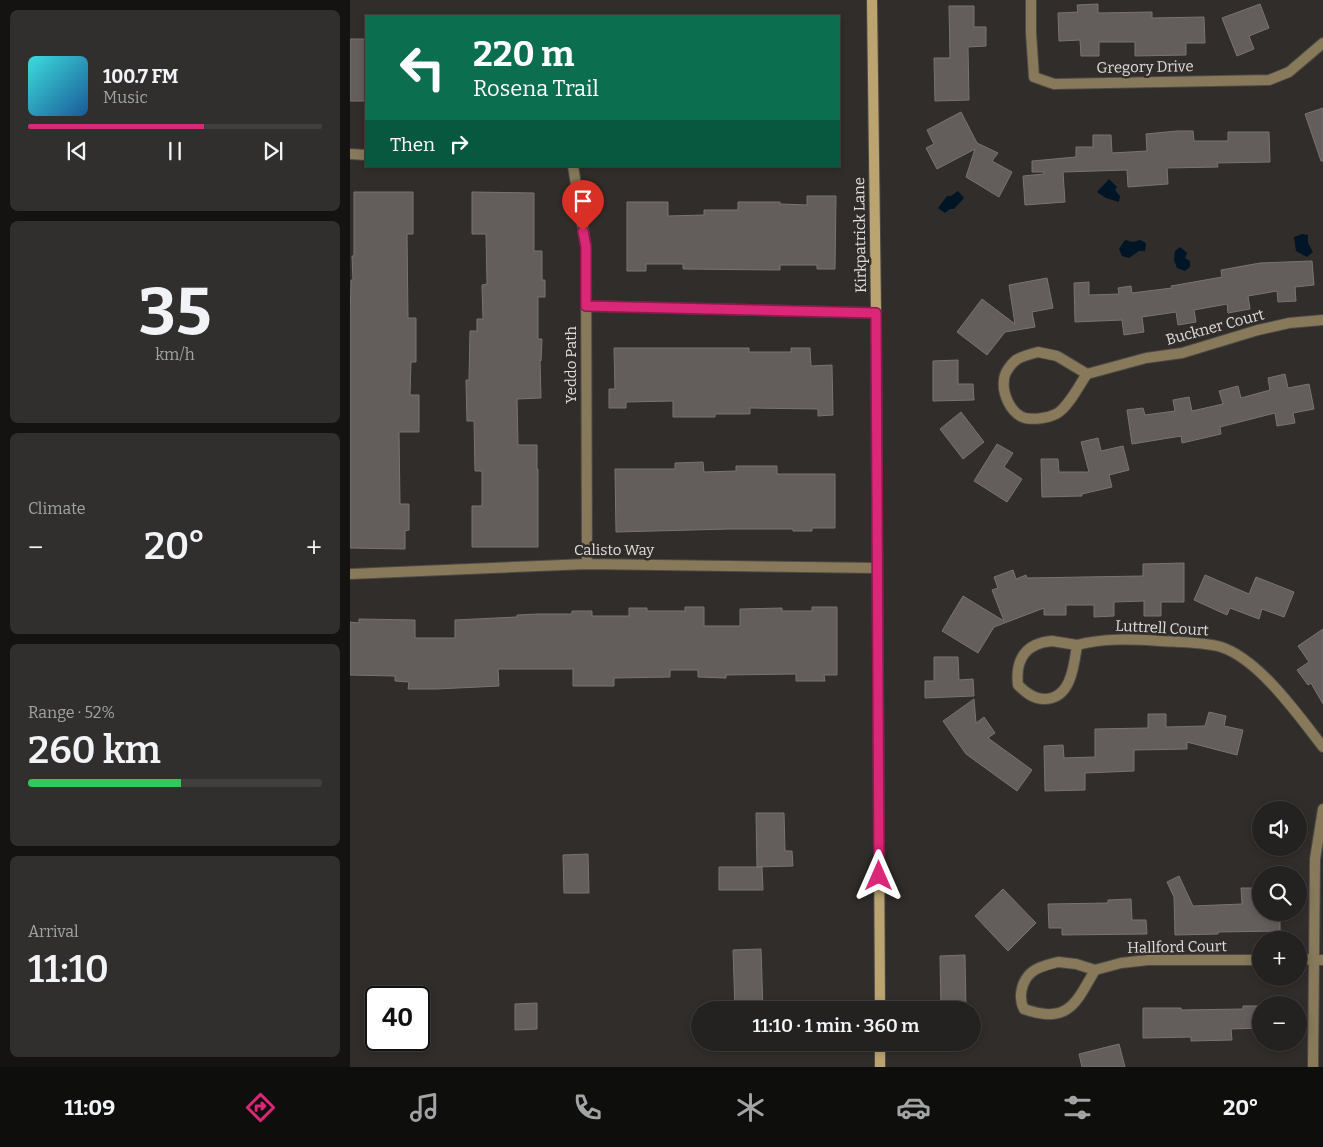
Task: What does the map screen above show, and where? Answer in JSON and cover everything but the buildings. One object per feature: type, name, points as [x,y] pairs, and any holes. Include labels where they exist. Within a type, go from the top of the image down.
[{"type":"street","name":"Kirkpatrick Lane","points":[[872,0],[876,313],[880,1001]]},
{"type":"street","name":"Gregory Drive","points":[[1031,0],[1034,77],[1054,84],[1269,80],[1289,72],[1323,43]]},
{"type":"street","points":[[350,154],[365,155]]},
{"type":"street","name":"Yeddo Path","points":[[573,167],[586,247],[587,564]]},
{"type":"street","points":[[586,306],[876,313]]},
{"type":"street","name":"Buckner Court","points":[[1087,374],[1146,358],[1182,353],[1258,330],[1289,323],[1323,320]]},
{"type":"street","points":[[1038,352],[1057,356],[1087,374],[1062,409],[1056,414],[1041,418],[1026,418],[1016,413],[1005,392],[1004,379],[1008,369],[1017,359],[1038,352]]},
{"type":"street","name":"Calisto Way","points":[[350,574],[587,564],[877,568]]},
{"type":"street","name":"Luttrell Court","points":[[1077,645],[1069,681],[1060,696],[1038,699],[1025,692],[1018,685],[1018,665],[1022,655],[1038,642],[1052,641],[1077,645],[1095,640],[1140,639],[1220,647],[1252,665],[1294,709],[1323,747]]},
{"type":"street","points":[[1314,1067],[1318,959],[1315,859],[1323,809]]},
{"type":"street","name":"Hallford Court","points":[[1095,970],[1120,963],[1148,960],[1252,960]]},
{"type":"street","points":[[1058,962],[1076,964],[1095,970],[1076,1003],[1069,1010],[1047,1015],[1024,1009],[1021,1004],[1023,984],[1032,972],[1048,964],[1058,962]]},
{"type":"street","points":[[880,1051],[880,1067]]},
{"type":"water","points":[[1109,179],[1117,187],[1115,190],[1120,196],[1119,202],[1106,198],[1097,192]]},
{"type":"water","points":[[958,191],[964,198],[954,209],[950,209],[945,213],[938,208],[947,196],[951,196]]},
{"type":"water","points":[[1302,234],[1308,235],[1308,243],[1313,252],[1307,257],[1296,251],[1294,237]]},
{"type":"water","points":[[1125,240],[1133,242],[1140,240],[1146,243],[1145,251],[1139,251],[1129,258],[1122,256],[1119,249]]},
{"type":"water","points":[[1180,247],[1187,253],[1185,258],[1190,261],[1190,267],[1185,271],[1177,268],[1174,260],[1175,251]]},
{"type":"route","points":[[583,231],[586,247],[586,306],[876,313],[879,876]]}]
